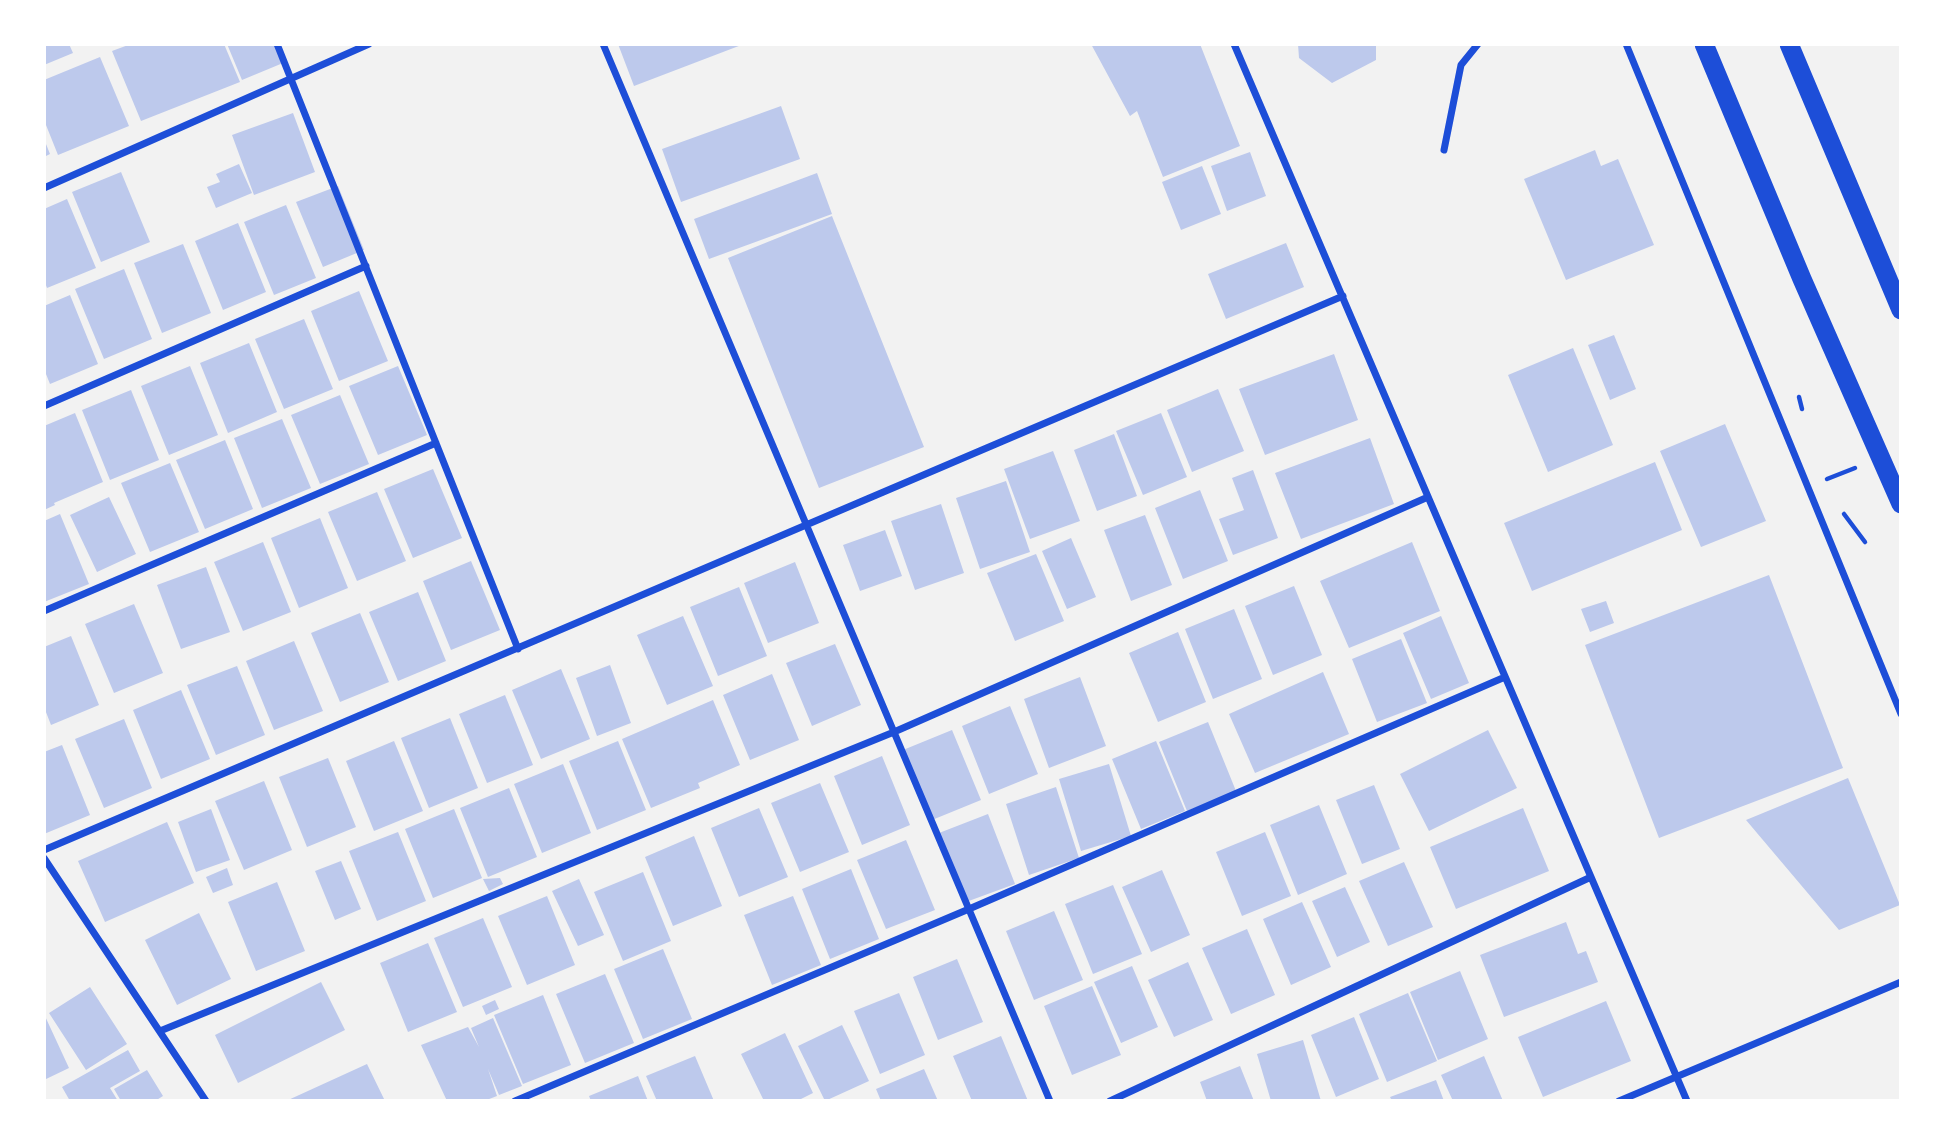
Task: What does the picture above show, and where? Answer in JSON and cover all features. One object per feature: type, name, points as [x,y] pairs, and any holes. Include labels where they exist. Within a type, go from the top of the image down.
[{"type":"highway","points":[[1704,44],[1802,279],[1901,504]]},
{"type":"highway","points":[[1789,44],[1901,310]]},
{"type":"street","points":[[277,44],[518,649]]},
{"type":"street","points":[[44,188],[369,44]]},
{"type":"street","points":[[603,44],[1050,1101]]},
{"type":"street","points":[[1234,44],[1687,1101]]},
{"type":"street","points":[[1444,150],[1461,65],[1478,44]]},
{"type":"street","points":[[1626,44],[1901,714]]},
{"type":"street","points":[[44,406],[366,266]]},
{"type":"street","points":[[44,850],[1343,296]]},
{"type":"street","points":[[44,611],[436,443]]},
{"type":"street","points":[[160,1031],[894,732],[1428,497]]},
{"type":"street","points":[[515,1101],[1506,677]]},
{"type":"street","points":[[44,858],[206,1101]]},
{"type":"street","points":[[1110,1101],[1591,877]]},
{"type":"street","points":[[1619,1101],[1901,982]]},
{"type":"path","points":[[1799,397],[1805,421]]},
{"type":"path","points":[[1819,482],[1866,464]]},
{"type":"building","points":[[44,44],[69,44],[73,53],[44,65]]},
{"type":"building","points":[[131,44],[224,44],[240,82],[141,121],[112,51]]},
{"type":"building","points":[[227,44],[275,44],[283,63],[242,80]]},
{"type":"building","points":[[618,44],[744,44],[634,86]]},
{"type":"building","points":[[1091,44],[1200,44],[1240,146],[1163,177],[1137,111],[1130,116]]},
{"type":"building","points":[[1298,44],[1376,44],[1376,60],[1332,83],[1299,58]]},
{"type":"building","points":[[100,57],[129,126],[58,155],[44,120],[44,80]]},
{"type":"building","points":[[781,106],[800,159],[681,202],[662,149]]},
{"type":"building","points":[[293,113],[315,172],[254,195],[232,135]]},
{"type":"building","points":[[44,139],[50,154],[44,157]]},
{"type":"building","points":[[1595,150],[1601,166],[1618,159],[1654,245],[1566,280],[1524,179]]},
{"type":"building","points":[[1250,152],[1266,196],[1227,211],[1211,166]]},
{"type":"building","points":[[239,164],[252,193],[216,208],[207,187],[220,182],[216,174]]},
{"type":"building","points":[[1202,166],[1221,214],[1181,230],[1162,182]]},
{"type":"building","points":[[121,172],[150,242],[101,262],[72,192]]},
{"type":"building","points":[[817,173],[832,214],[709,259],[694,219]]},
{"type":"building","points":[[338,186],[364,250],[323,267],[296,202]]},
{"type":"building","points":[[67,199],[96,268],[47,288],[44,280],[44,209]]},
{"type":"building","points":[[286,205],[316,278],[274,295],[244,222]]},
{"type":"building","points":[[832,216],[924,447],[819,488],[728,258]]},
{"type":"building","points":[[238,223],[266,292],[223,310],[195,241]]},
{"type":"building","points":[[1286,243],[1304,287],[1226,319],[1208,274]]},
{"type":"building","points":[[183,244],[211,313],[162,333],[134,263]]},
{"type":"building","points":[[124,269],[152,339],[104,359],[75,289]]},
{"type":"building","points":[[359,291],[388,361],[339,381],[311,311]]},
{"type":"building","points":[[70,295],[98,364],[50,384],[44,369],[44,306]]},
{"type":"building","points":[[304,319],[333,389],[284,409],[255,339]]},
{"type":"building","points":[[1614,335],[1636,389],[1610,400],[1588,345]]},
{"type":"building","points":[[249,343],[277,412],[228,433],[200,363]]},
{"type":"building","points":[[1573,348],[1613,445],[1548,472],[1508,375]]},
{"type":"building","points":[[1334,354],[1358,420],[1265,455],[1239,389]]},
{"type":"building","points":[[190,366],[218,435],[169,455],[141,386]]},
{"type":"building","points":[[398,366],[427,435],[378,455],[349,386]]},
{"type":"building","points":[[1218,389],[1244,451],[1192,472],[1167,410]]},
{"type":"building","points":[[131,390],[159,460],[110,480],[82,410]]},
{"type":"building","points":[[340,395],[369,464],[320,484],[291,415]]},
{"type":"building","points":[[75,413],[103,482],[44,510],[44,426]]},
{"type":"building","points":[[1161,413],[1187,477],[1143,495],[1116,431]]},
{"type":"building","points":[[282,419],[311,488],[262,508],[234,438]]},
{"type":"building","points":[[1725,424],[1766,521],[1701,547],[1660,451]]},
{"type":"building","points":[[1114,434],[1137,496],[1097,511],[1074,450]]},
{"type":"building","points":[[1370,438],[1394,504],[1301,539],[1275,473]]},
{"type":"building","points":[[225,440],[253,509],[205,529],[176,460]]},
{"type":"building","points":[[1053,451],[1080,521],[1030,539],[1004,469]]},
{"type":"building","points":[[1655,462],[1682,530],[1532,591],[1504,523]]},
{"type":"building","points":[[170,463],[199,532],[150,552],[121,483]]},
{"type":"building","points":[[433,469],[462,538],[413,558],[384,489]]},
{"type":"building","points":[[1253,470],[1278,538],[1233,555],[1219,519],[1244,510],[1232,478]]},
{"type":"building","points":[[1006,481],[1030,552],[980,569],[956,498]]},
{"type":"building","points":[[1200,490],[1228,561],[1183,579],[1155,508]]},
{"type":"building","points":[[377,492],[406,561],[357,581],[328,512]]},
{"type":"building","points":[[109,497],[136,554],[97,572],[70,515]]},
{"type":"building","points":[[941,504],[964,573],[915,590],[891,521]]},
{"type":"building","points":[[60,514],[89,584],[44,602],[44,521]]},
{"type":"building","points":[[1145,515],[1172,585],[1131,601],[1104,530]]},
{"type":"building","points":[[320,518],[348,588],[299,608],[271,538]]},
{"type":"building","points":[[885,530],[902,576],[860,591],[843,545]]},
{"type":"building","points":[[1071,538],[1096,597],[1067,609],[1042,551]]},
{"type":"building","points":[[263,542],[291,612],[243,631],[214,562]]},
{"type":"building","points":[[1412,542],[1440,611],[1349,648],[1320,581]]},
{"type":"building","points":[[1036,554],[1064,621],[1015,641],[987,573]]},
{"type":"building","points":[[471,561],[500,630],[451,650],[423,581]]},
{"type":"building","points":[[795,562],[819,623],[768,643],[744,583]]},
{"type":"building","points":[[206,567],[230,632],[181,649],[157,585]]},
{"type":"building","points":[[1769,575],[1843,768],[1659,838],[1585,645]]},
{"type":"building","points":[[1294,586],[1322,655],[1273,675],[1245,606]]},
{"type":"building","points":[[739,587],[767,656],[718,676],[690,607]]},
{"type":"building","points":[[418,592],[446,661],[398,681],[369,612]]},
{"type":"building","points":[[1606,601],[1614,623],[1590,632],[1581,609]]},
{"type":"building","points":[[134,604],[163,673],[114,693],[85,624]]},
{"type":"building","points":[[1234,609],[1262,679],[1213,699],[1185,629]]},
{"type":"building","points":[[360,613],[389,682],[340,702],[311,633]]},
{"type":"building","points":[[683,616],[713,686],[667,705],[637,635]]},
{"type":"building","points":[[1441,616],[1469,683],[1431,699],[1403,633]]},
{"type":"building","points":[[1178,632],[1206,702],[1158,722],[1129,653]]},
{"type":"building","points":[[71,636],[99,705],[51,725],[44,707],[44,647]]},
{"type":"building","points":[[1401,639],[1427,703],[1377,722],[1352,659]]},
{"type":"building","points":[[294,641],[323,711],[274,730],[246,661]]},
{"type":"building","points":[[835,644],[861,705],[812,726],[786,663]]},
{"type":"building","points":[[610,665],[631,723],[597,736],[576,678]]},
{"type":"building","points":[[237,666],[265,735],[216,755],[187,685]]},
{"type":"building","points":[[561,669],[590,739],[541,759],[512,690]]},
{"type":"building","points":[[1323,672],[1349,734],[1255,773],[1229,714]]},
{"type":"building","points":[[772,674],[799,740],[750,760],[723,695]]},
{"type":"building","points":[[1080,677],[1106,746],[1049,768],[1024,699]]},
{"type":"building","points":[[181,690],[210,759],[161,779],[133,710]]},
{"type":"building","points":[[505,695],[533,765],[487,783],[459,714]]},
{"type":"building","points":[[713,700],[740,765],[698,783],[700,788],[651,808],[622,739]]},
{"type":"building","points":[[1010,706],[1038,774],[989,794],[962,726]]},
{"type":"building","points":[[450,718],[478,788],[429,808],[401,738]]},
{"type":"building","points":[[124,719],[152,788],[104,808],[75,739]]},
{"type":"building","points":[[1208,722],[1236,791],[1187,811],[1159,742]]},
{"type":"building","points":[[952,730],[981,800],[932,820],[903,750]]},
{"type":"building","points":[[1488,730],[1517,788],[1429,831],[1400,774]]},
{"type":"building","points":[[394,741],[423,811],[374,831],[346,761]]},
{"type":"building","points":[[618,741],[646,810],[597,830],[569,761]]},
{"type":"building","points":[[1156,741],[1185,811],[1141,829],[1112,759]]},
{"type":"building","points":[[62,745],[90,815],[44,834],[44,752]]},
{"type":"building","points":[[882,756],[910,825],[862,845],[834,776]]},
{"type":"building","points":[[328,758],[356,827],[307,847],[279,777]]},
{"type":"building","points":[[563,764],[591,833],[542,853],[514,784]]},
{"type":"building","points":[[1109,764],[1131,836],[1081,851],[1059,779]]},
{"type":"building","points":[[1848,778],[1900,905],[1839,930],[1746,820]]},
{"type":"building","points":[[264,781],[292,850],[244,870],[215,801]]},
{"type":"building","points":[[820,783],[849,852],[800,872],[771,803]]},
{"type":"building","points":[[1374,785],[1400,849],[1362,864],[1336,800]]},
{"type":"building","points":[[1056,787],[1079,858],[1029,875],[1006,804]]},
{"type":"building","points":[[509,788],[537,857],[488,877],[460,808]]},
{"type":"building","points":[[1319,805],[1347,874],[1298,895],[1270,825]]},
{"type":"building","points":[[759,808],[788,877],[739,897],[711,828]]},
{"type":"building","points":[[1523,808],[1549,871],[1456,909],[1430,847]]},
{"type":"building","points":[[211,809],[230,860],[196,872],[178,822]]},
{"type":"building","points":[[454,809],[482,878],[433,898],[405,829]]},
{"type":"building","points":[[988,814],[1015,884],[966,902],[939,833]]},
{"type":"building","points":[[167,822],[194,883],[105,922],[78,861]]},
{"type":"building","points":[[398,832],[426,901],[377,921],[349,851]]},
{"type":"building","points":[[1265,832],[1291,896],[1242,916],[1216,852]]},
{"type":"building","points":[[694,836],[722,906],[673,926],[645,857]]},
{"type":"building","points":[[906,840],[935,910],[886,929],[857,860]]},
{"type":"building","points":[[341,861],[361,909],[335,920],[315,871]]},
{"type":"building","points":[[1404,862],[1433,927],[1388,946],[1359,881]]},
{"type":"building","points":[[227,868],[233,885],[213,893],[206,877]]},
{"type":"building","points":[[851,869],[879,939],[830,959],[802,889]]},
{"type":"building","points":[[1162,870],[1190,935],[1151,952],[1122,887]]},
{"type":"building","points":[[643,872],[671,941],[623,961],[594,892]]},
{"type":"building","points":[[500,878],[503,884],[489,891],[483,879]]},
{"type":"building","points":[[579,879],[604,935],[578,946],[552,891]]},
{"type":"building","points":[[277,882],[305,951],[256,971],[228,902]]},
{"type":"building","points":[[1113,885],[1142,954],[1093,974],[1065,904]]},
{"type":"building","points":[[1345,887],[1370,942],[1337,957],[1312,901]]},
{"type":"building","points":[[547,896],[575,965],[527,985],[498,916]]},
{"type":"building","points":[[793,896],[821,965],[772,985],[744,915]]},
{"type":"building","points":[[1302,902],[1331,967],[1291,985],[1263,919]]},
{"type":"building","points":[[1054,911],[1083,980],[1034,1000],[1006,931]]},
{"type":"building","points":[[199,913],[231,979],[177,1005],[145,940]]},
{"type":"building","points":[[483,918],[512,987],[463,1007],[434,938]]},
{"type":"building","points":[[1566,922],[1578,954],[1586,951],[1598,982],[1504,1017],[1480,955]]},
{"type":"building","points":[[1247,929],[1275,995],[1231,1014],[1202,948]]},
{"type":"building","points":[[428,943],[457,1012],[408,1032],[380,963]]},
{"type":"building","points":[[663,949],[692,1019],[643,1039],[614,969]]},
{"type":"building","points":[[957,959],[983,1022],[938,1040],[913,977]]},
{"type":"building","points":[[1188,962],[1213,1020],[1174,1037],[1148,980]]},
{"type":"building","points":[[1132,966],[1158,1027],[1121,1043],[1094,982]]},
{"type":"building","points":[[1460,971],[1488,1039],[1438,1060],[1410,992]]},
{"type":"building","points":[[605,974],[634,1043],[585,1063],[556,994]]},
{"type":"building","points":[[321,982],[345,1030],[238,1083],[215,1035]]},
{"type":"building","points":[[1092,986],[1121,1055],[1072,1075],[1044,1006]]},
{"type":"building","points":[[90,987],[127,1044],[86,1070],[49,1013]]},
{"type":"building","points":[[899,993],[925,1055],[880,1074],[854,1011]]},
{"type":"building","points":[[1408,993],[1437,1061],[1387,1082],[1359,1014]]},
{"type":"building","points":[[543,995],[571,1065],[523,1084],[494,1015]]},
{"type":"building","points":[[495,1000],[499,1009],[486,1015],[482,1006]]},
{"type":"building","points":[[1606,1001],[1631,1061],[1543,1097],[1518,1037]]},
{"type":"building","points":[[44,1014],[69,1068],[44,1080]]},
{"type":"building","points":[[1354,1017],[1379,1079],[1336,1097],[1311,1035]]},
{"type":"building","points":[[493,1018],[522,1086],[499,1095],[488,1069],[497,1096],[484,1101],[447,1101],[421,1045],[468,1027],[479,1047],[471,1028]]},
{"type":"building","points":[[842,1025],[869,1081],[825,1101],[798,1046]]},
{"type":"building","points":[[785,1033],[813,1093],[797,1101],[764,1101],[741,1054]]},
{"type":"building","points":[[1001,1036],[1028,1101],[972,1101],[953,1056]]},
{"type":"building","points":[[1303,1040],[1321,1101],[1271,1101],[1257,1054]]},
{"type":"building","points":[[128,1050],[140,1071],[110,1088],[118,1101],[70,1101],[62,1087]]},
{"type":"building","points":[[695,1056],[714,1101],[657,1101],[646,1076]]},
{"type":"building","points":[[1484,1056],[1503,1101],[1453,1101],[1441,1075]]},
{"type":"building","points":[[367,1064],[385,1101],[286,1101]]},
{"type":"building","points":[[1240,1066],[1254,1101],[1207,1101],[1200,1082]]},
{"type":"building","points":[[924,1069],[938,1101],[881,1101],[876,1089]]},
{"type":"building","points":[[147,1070],[163,1096],[155,1101],[121,1101],[114,1089]]},
{"type":"building","points":[[638,1076],[648,1101],[591,1101],[589,1096]]},
{"type":"building","points":[[1436,1080],[1444,1101],[1392,1101],[1390,1097]]}]
